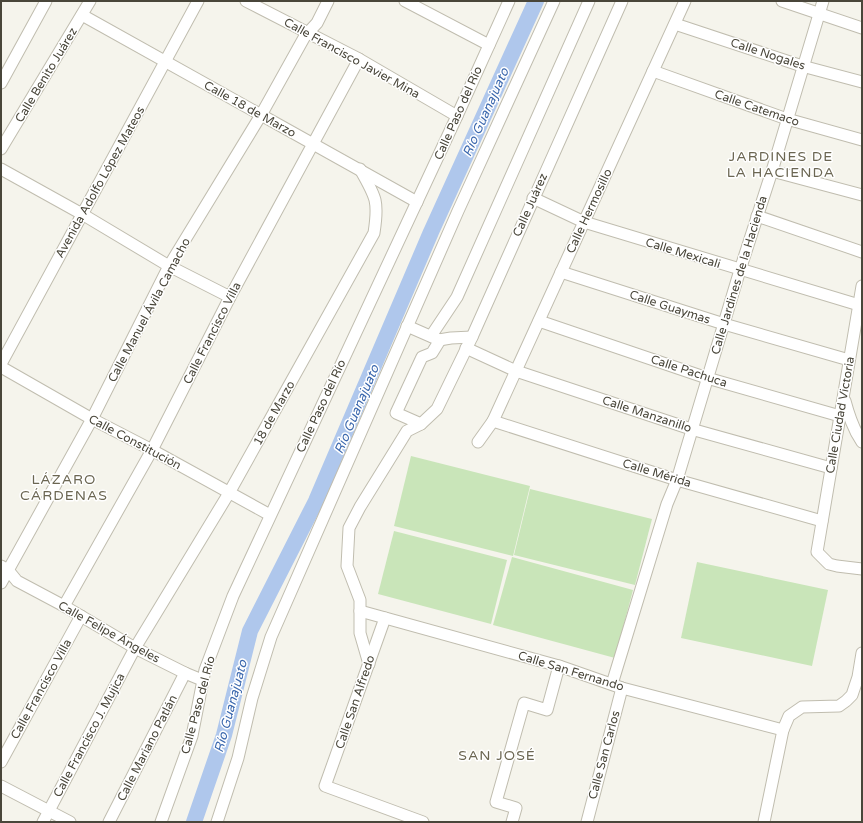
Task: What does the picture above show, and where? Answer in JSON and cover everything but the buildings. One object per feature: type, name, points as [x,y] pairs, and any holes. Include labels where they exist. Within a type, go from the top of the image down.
[{"type":"street","points":[[1,83],[46,1]]},
{"type":"street","name":"Calle Benito Juárez","points":[[1,148],[90,1]]},
{"type":"street","name":"Avenida Adolfo López Mateos","points":[[1,364],[198,1]]},
{"type":"street","name":"Calle Francisco Javier Mina","points":[[246,1],[359,59],[457,116]]},
{"type":"street","name":"Calle Manuel Ávila Camacho","points":[[1,581],[4,568],[92,419],[170,266],[305,36],[318,23],[328,1]]},
{"type":"street","points":[[405,1],[488,45]]},
{"type":"street","name":"Calle Paso del Río","points":[[161,822],[192,736],[202,680],[233,596],[457,116],[509,1]]},
{"type":"street","points":[[217,822],[238,758],[252,698],[272,637],[407,326],[554,1]]},
{"type":"street","points":[[421,424],[396,414],[422,357],[432,353],[435,338],[457,297],[589,1]]},
{"type":"street","name":"Calle Juárez","points":[[369,664],[360,633],[360,600],[347,566],[349,528],[360,507],[407,431],[421,424],[437,408],[472,337],[622,1]]},
{"type":"street","name":"Calle Hermosillo","points":[[478,442],[493,421],[685,1]]},
{"type":"street","points":[[782,1],[862,28]]},
{"type":"street","name":"Calle Jardines de la Hacienda","points":[[667,504],[677,480],[691,429],[772,171],[802,66],[823,1]]},
{"type":"street","name":"Calle 18 de Marzo","points":[[82,15],[417,202]]},
{"type":"street","name":"Calle Nogales","points":[[675,24],[802,66],[862,82]]},
{"type":"street","name":"Calle Francisco Villa","points":[[64,606],[152,450],[230,297],[359,59]]},
{"type":"street","name":"Calle Catemaco","points":[[653,71],[787,119],[862,140]]},
{"type":"street","points":[[1,169],[82,214],[170,266],[230,297]]},
{"type":"street","name":"18 de Marzo","points":[[135,648],[229,493],[374,233],[377,212],[376,199],[360,170]]},
{"type":"street","points":[[772,171],[862,194]]},
{"type":"street","name":"Calle Mexicali","points":[[534,198],[584,222],[859,305]]},
{"type":"street","points":[[757,216],[862,252]]},
{"type":"street","name":"Calle Guaymas","points":[[561,272],[724,324],[849,360]]},
{"type":"street","name":"Calle Ciudad Victoria","points":[[862,286],[817,552],[829,564],[862,569]]},
{"type":"street","name":"Calle Pachuca","points":[[539,321],[708,378],[840,416]]},
{"type":"street","points":[[407,326],[435,338],[472,337]]},
{"type":"street","name":"Calle Manzanillo","points":[[466,348],[516,371],[691,429],[831,468]]},
{"type":"street","name":"Calle Constitución","points":[[1,367],[92,419],[270,515]]},
{"type":"street","points":[[843,394],[849,418],[855,432],[862,442]]},
{"type":"street","name":"Calle Mérida","points":[[493,421],[677,480],[822,521]]},
{"type":"street","name":"Calle San Carlos","points":[[586,822],[617,686],[667,504]]},
{"type":"street","name":"Calle Felipe Ángeles","points":[[4,568],[17,581],[64,606],[135,648],[202,680]]},
{"type":"street","name":"Calle Felipe Ángeles","points":[[1,581],[17,581]]},
{"type":"street","name":"Calle San Fernando","points":[[360,611],[559,666],[617,686],[783,730]]},
{"type":"street","name":"Calle Francisco Villa","points":[[1,762],[81,616]]},
{"type":"street","name":"Calle San Alfredo","points":[[385,618],[326,786],[423,822]]},
{"type":"street","name":"Calle Francisco J. Mujica","points":[[43,822],[135,648]]},
{"type":"street","points":[[764,822],[783,730],[789,716],[802,706],[839,706],[846,701],[852,695],[860,676],[862,653]]},
{"type":"street","points":[[512,822],[516,808],[496,802],[524,703],[547,710],[559,666]]},
{"type":"street","name":"Calle Mariano Patlán","points":[[109,822],[185,673]]},
{"type":"street","points":[[1,786],[70,822]]},
{"type":"green space","points":[[411,456],[530,486],[513,556],[394,526]]},
{"type":"green space","points":[[530,489],[652,519],[635,585],[514,555]]},
{"type":"green space","points":[[394,531],[507,560],[491,624],[378,594]]},
{"type":"green space","points":[[512,557],[633,590],[615,658],[493,625]]},
{"type":"green space","points":[[697,562],[828,590],[812,666],[681,638]]},
{"type":"waterway","name":"Río Guanajuato","points":[[194,822],[224,735],[250,631],[316,501],[431,232],[536,1]]},
{"type":"district","name":"JARDINES DE LA HACIENDA","points":[[781,164]]},
{"type":"district","name":"LÁZARO CÁRDENAS","points":[[64,488]]},
{"type":"district","name":"SAN JOSÉ","points":[[497,755]]}]
